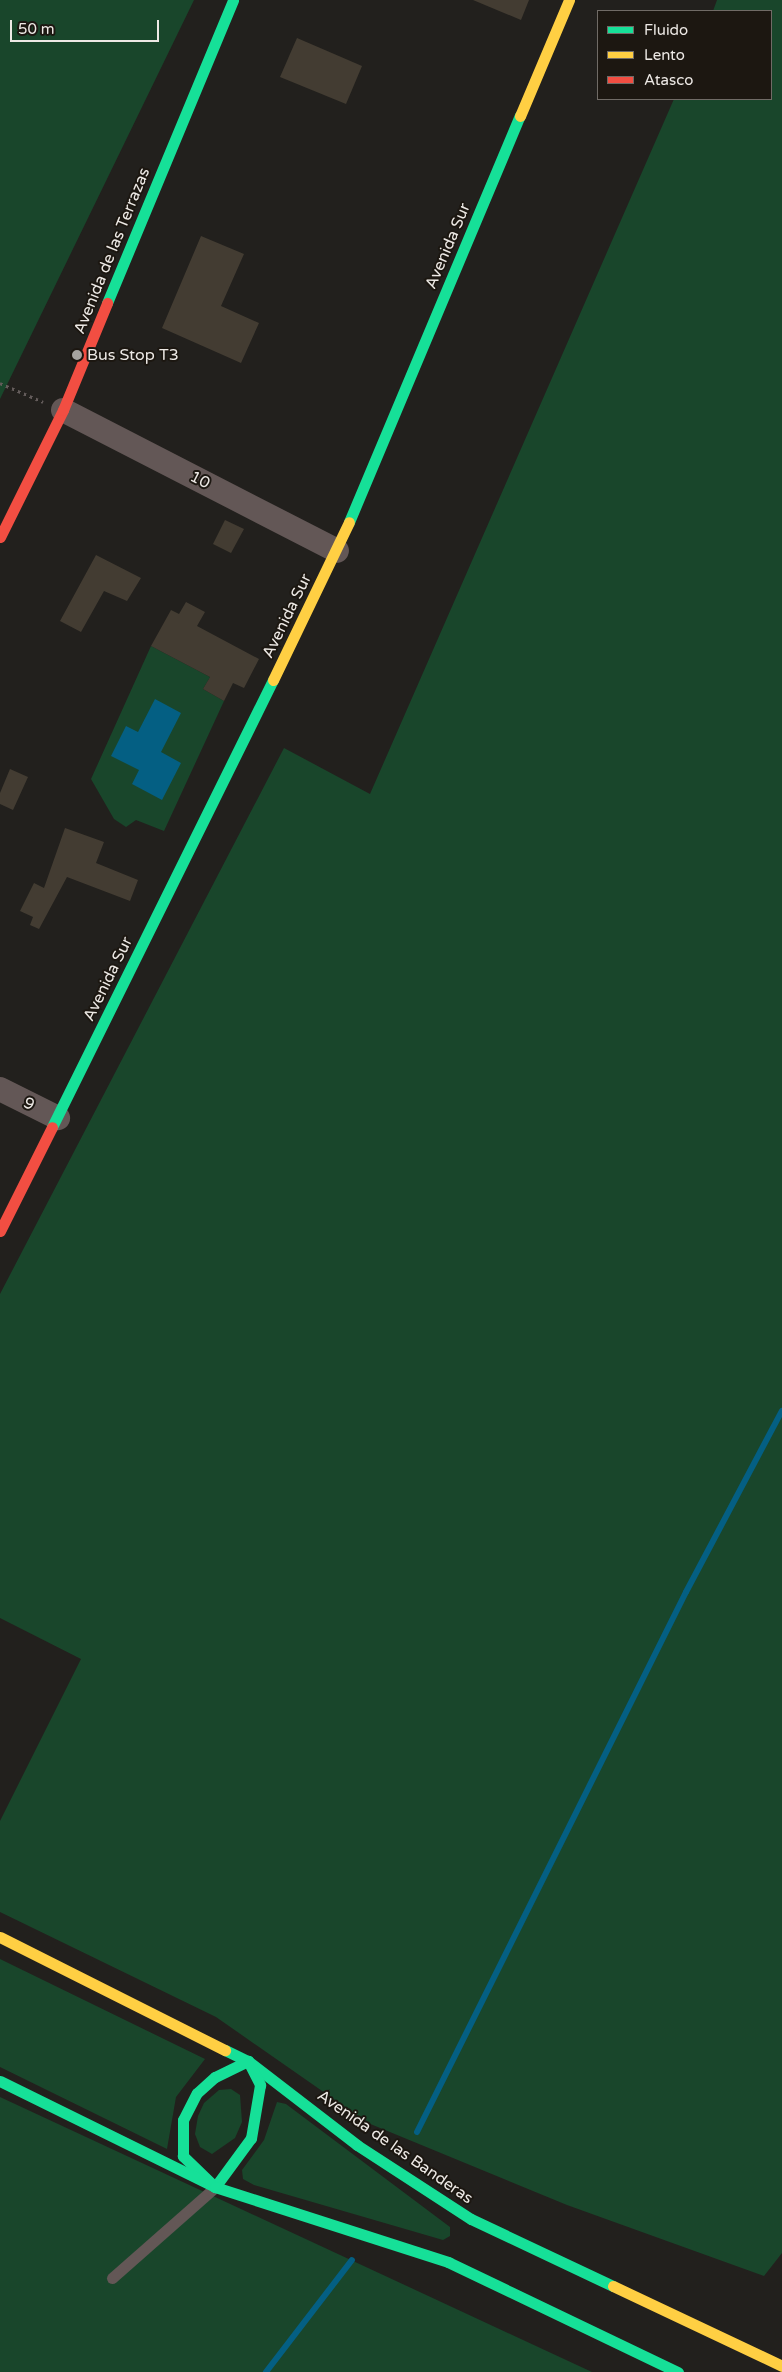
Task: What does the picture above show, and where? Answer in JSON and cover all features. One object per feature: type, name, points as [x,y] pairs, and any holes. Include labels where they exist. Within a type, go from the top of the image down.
[{"type":"main road","name":"Avenida de las Terrazas","points":[[0,537],[63,410],[233,0]]},
{"type":"main road","name":"Avenida Sur","points":[[0,1231],[58,1118],[337,551],[569,0]]},
{"type":"main road","name":"Avenida de las Banderas","points":[[0,1937],[248,2061],[357,2145],[471,2219],[782,2366]]},
{"type":"main road","points":[[248,2061],[260,2085],[250,2138],[215,2186],[183,2156],[183,2120],[196,2093],[215,2077],[248,2061]]},
{"type":"main road","points":[[0,2081],[215,2186],[448,2262],[678,2372]]},
{"type":"street","name":"10","points":[[63,410],[337,551]]},
{"type":"street","name":"9","points":[[0,1089],[58,1118]]},
{"type":"lane","points":[[112,2278],[215,2186]]},
{"type":"path","points":[[0,383],[63,410]]},
{"type":"green space","points":[[0,0],[194,0],[0,399]]},
{"type":"green space","points":[[717,0],[782,0],[782,2253],[764,2276],[567,2205],[368,2123],[216,2017],[0,1912],[0,1821],[81,1659],[0,1618],[0,1294],[284,748],[370,794],[674,100],[772,100],[772,10],[713,10]]},
{"type":"green space","points":[[151,646],[210,677],[203,689],[224,701],[164,831],[136,820],[126,827],[114,819],[91,779]]},
{"type":"green space","points":[[0,1959],[205,2059],[176,2097],[167,2149],[0,2067]]},
{"type":"green space","points":[[231,2089],[240,2095],[242,2122],[235,2138],[212,2154],[200,2147],[195,2134],[198,2116],[204,2103],[219,2090]]},
{"type":"green space","points":[[0,2097],[592,2372],[0,2372]]},
{"type":"green space","points":[[277,2102],[286,2104],[450,2227],[450,2236],[443,2240],[254,2185],[243,2179],[242,2170],[264,2140]]},
{"type":"water","points":[[155,699],[181,713],[161,752],[181,763],[162,800],[132,784],[139,770],[111,756],[126,726],[138,732]]},
{"type":"building","points":[[473,0],[529,0],[521,20]]},
{"type":"building","points":[[297,38],[362,66],[346,104],[280,77]]},
{"type":"building","points":[[201,236],[244,254],[221,306],[259,323],[241,363],[162,328]]},
{"type":"building","points":[[225,520],[244,529],[231,553],[213,544]]},
{"type":"building","points":[[96,555],[141,578],[127,601],[104,591],[81,632],[60,621]]},
{"type":"building","points":[[186,602],[205,612],[197,626],[259,659],[244,688],[233,683],[224,701],[203,689],[210,677],[151,646],[171,610],[179,614]]},
{"type":"building","points":[[10,769],[28,777],[13,810],[0,804],[0,793]]},
{"type":"building","points":[[65,828],[104,842],[96,863],[138,880],[130,901],[67,877],[39,929],[30,925],[33,917],[20,911],[34,883],[44,888]]},
{"type":"waterway","points":[[417,2132],[686,1592],[782,1411]]},
{"type":"waterway","points":[[266,2372],[352,2260]]},
{"type":"traffic: fast","points":[[107,303],[233,0]]},
{"type":"traffic: fast","points":[[349,522],[520,116]]},
{"type":"traffic: fast","points":[[52,1127],[273,680]]},
{"type":"traffic: fast","points":[[225,2050],[248,2061],[357,2145],[471,2219],[613,2286]]},
{"type":"traffic: fast","points":[[248,2061],[260,2085],[251,2138],[215,2187],[183,2156],[183,2120],[197,2093],[215,2077],[248,2061]]},
{"type":"traffic: fast","points":[[0,2081],[215,2187],[448,2262],[678,2372]]},
{"type":"traffic: slow","points":[[520,116],[569,0]]},
{"type":"traffic: slow","points":[[273,680],[349,522]]},
{"type":"traffic: slow","points":[[0,1937],[225,2050]]},
{"type":"traffic: slow","points":[[613,2286],[782,2366]]},
{"type":"traffic: jam","points":[[0,537],[63,410],[107,303]]},
{"type":"traffic: jam","points":[[0,1231],[52,1127]]},
{"type":"place","name":"Bus Stop T3","points":[[77,355]]}]
